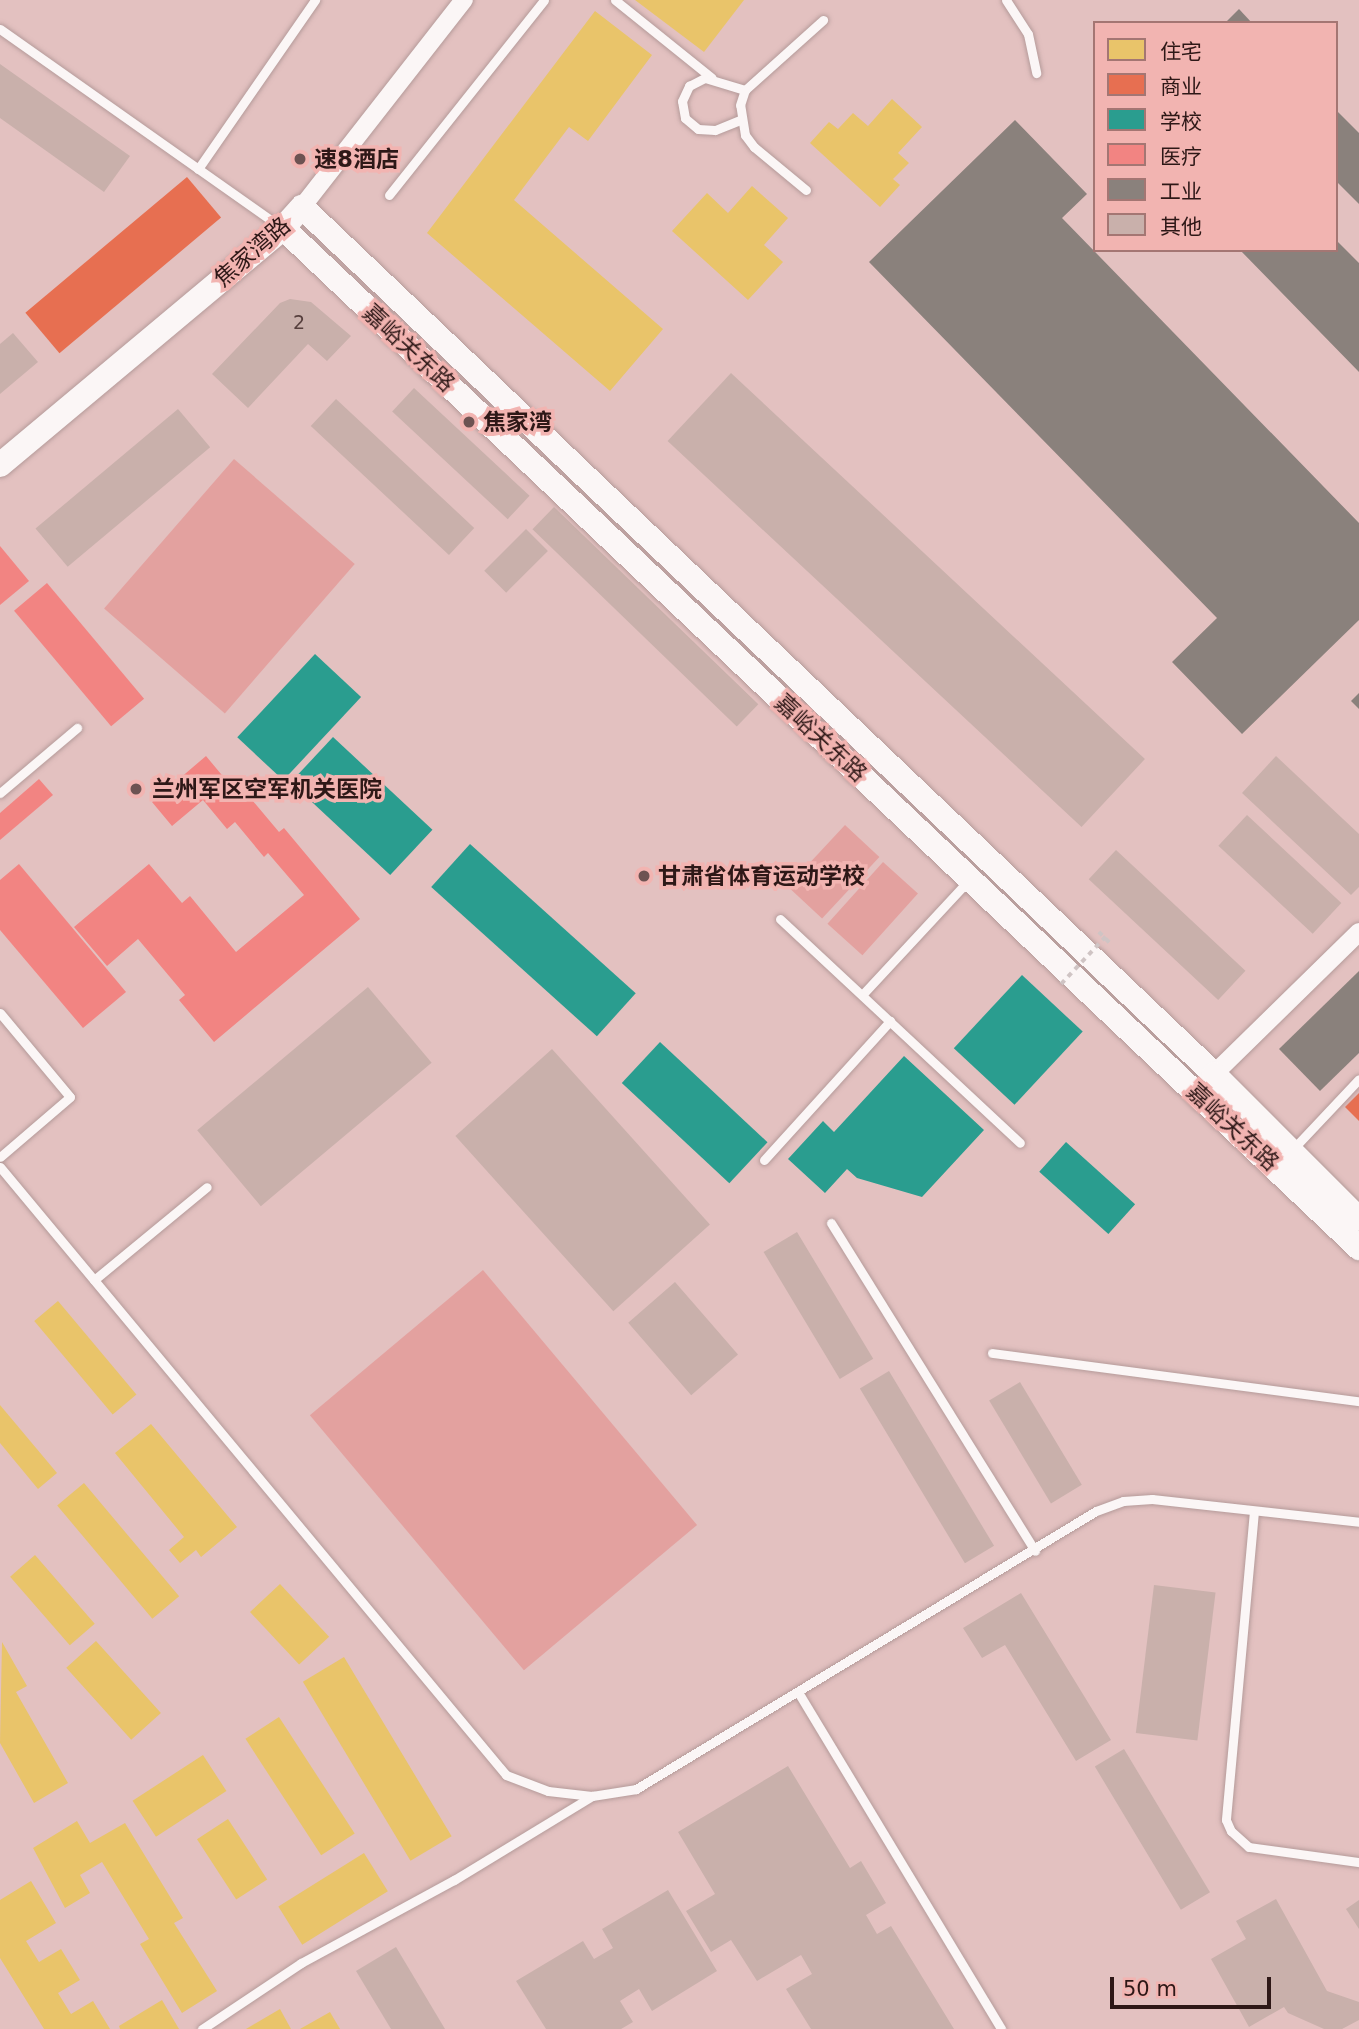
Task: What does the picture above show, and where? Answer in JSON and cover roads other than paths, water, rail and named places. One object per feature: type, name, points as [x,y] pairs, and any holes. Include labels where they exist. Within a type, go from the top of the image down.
[{"type":"main road","name":"焦家湾路","points":[[0,465],[283,228],[302,207]]},
{"type":"main road","name":"嘉峪关东路","points":[[302,207],[1214,1074],[1359,1248]]},
{"type":"main road","name":"嘉峪关东路","points":[[283,228],[971,879],[1283,1160],[1359,1219]]},
{"type":"street","name":"焦家湾路","points":[[302,207],[464,0]]},
{"type":"street","points":[[1214,1074],[1359,932]]},
{"type":"lane","points":[[198,169],[315,0]]},
{"type":"lane","points":[[389,195],[544,0]]},
{"type":"lane","points":[[615,0],[713,79],[745,90]]},
{"type":"lane","points":[[1006,0],[1028,34],[1036,72]]},
{"type":"lane","points":[[806,190],[754,147],[740,120],[745,90],[823,20]]},
{"type":"lane","points":[[0,29],[283,228]]},
{"type":"lane","points":[[713,79],[689,86],[682,101],[685,118],[707,131],[740,120]]},
{"type":"lane","points":[[0,793],[76,728]]},
{"type":"lane","points":[[862,995],[971,879]]},
{"type":"lane","points":[[780,919],[1020,1143]]},
{"type":"lane","points":[[0,1013],[70,1097],[0,1157]]},
{"type":"lane","points":[[764,1160],[890,1021]]},
{"type":"lane","points":[[1283,1160],[1359,1079]]},
{"type":"lane","points":[[0,1167],[506,1775],[548,1791],[592,1796],[636,1789],[1035,1551],[1096,1511],[1123,1501],[1152,1499],[1359,1522]]},
{"type":"lane","points":[[93,1280],[208,1187]]},
{"type":"lane","points":[[831,1223],[1035,1551]]},
{"type":"lane","points":[[992,1353],[1359,1401]]},
{"type":"lane","points":[[1254,1511],[1226,1820],[1239,1840],[1261,1851],[1359,1862]]},
{"type":"lane","points":[[799,1692],[1001,2029]]},
{"type":"lane","points":[[202,2029],[301,1963],[592,1796]]},
{"type":"place","name":"速8酒店","points":[[300,159]]},
{"type":"place","name":"焦家湾","points":[[469,422]]},
{"type":"place","name":"兰州军区空军机关医院","points":[[136,789]]},
{"type":"place","name":"甘肃省体育运动学校","points":[[644,876]]}]
